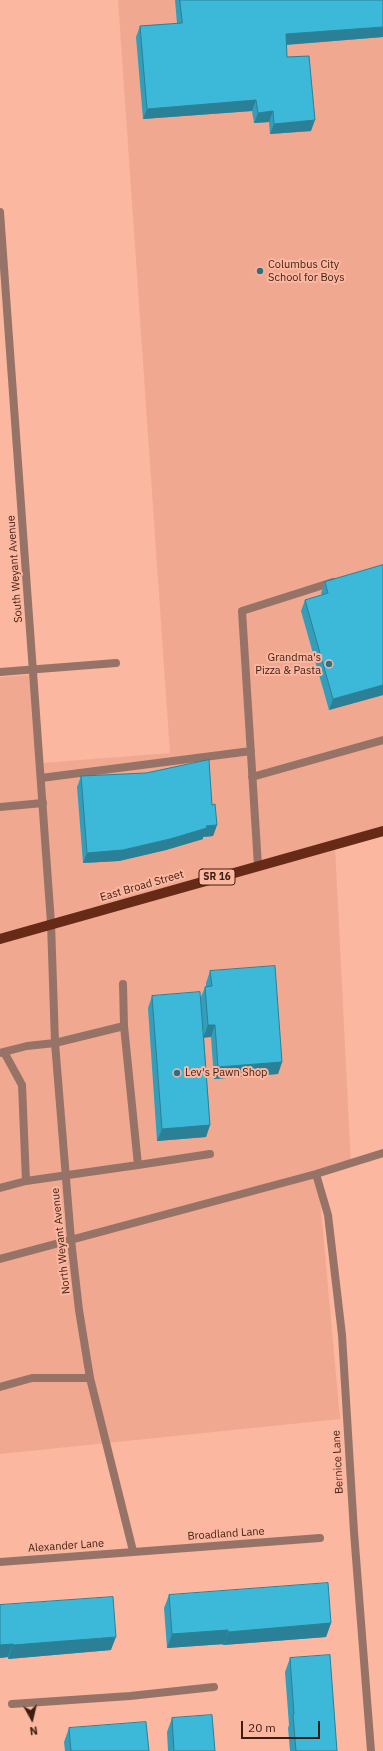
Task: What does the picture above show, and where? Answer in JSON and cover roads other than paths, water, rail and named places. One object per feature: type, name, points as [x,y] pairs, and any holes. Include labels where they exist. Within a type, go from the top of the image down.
[{"type":"main road","name":"East Broad Street","points":[[0,939],[51,923],[383,831]]},
{"type":"street","name":"South Weyant Avenue","points":[[0,212],[51,923]]},
{"type":"street","points":[[258,866],[242,611],[339,580]]},
{"type":"street","points":[[0,672],[116,663]]},
{"type":"street","points":[[252,777],[383,740]]},
{"type":"street","points":[[41,778],[251,751]]},
{"type":"street","points":[[0,807],[43,803]]},
{"type":"street","name":"North Weyant Avenue","points":[[51,923],[55,1043],[71,1240],[79,1310],[90,1378],[133,1552]]},
{"type":"street","points":[[123,984],[124,1026],[138,1165]]},
{"type":"street","points":[[26,1181],[22,1085],[2,1053],[27,1046],[55,1043],[124,1026]]},
{"type":"street","points":[[0,1259],[316,1174],[383,1153]]},
{"type":"street","points":[[0,1188],[26,1181],[210,1154]]},
{"type":"street","name":"Bernice Lane","points":[[316,1174],[328,1215],[342,1335],[354,1540],[371,1751]]},
{"type":"street","points":[[0,1387],[32,1378],[90,1378]]},
{"type":"street","name":"Broadland Lane","points":[[133,1552],[320,1538]]},
{"type":"street","name":"Alexander Lane","points":[[0,1562],[133,1552]]},
{"type":"street","points":[[12,1704],[130,1696],[214,1687]]},
{"type":"place","name":"Columbus City School for Boys","points":[[260,271]]},
{"type":"place","name":"Grandma's Pizza & Pasta","points":[[329,664]]},
{"type":"place","name":"Lev's Pawn Shop","points":[[177,1073]]}]
